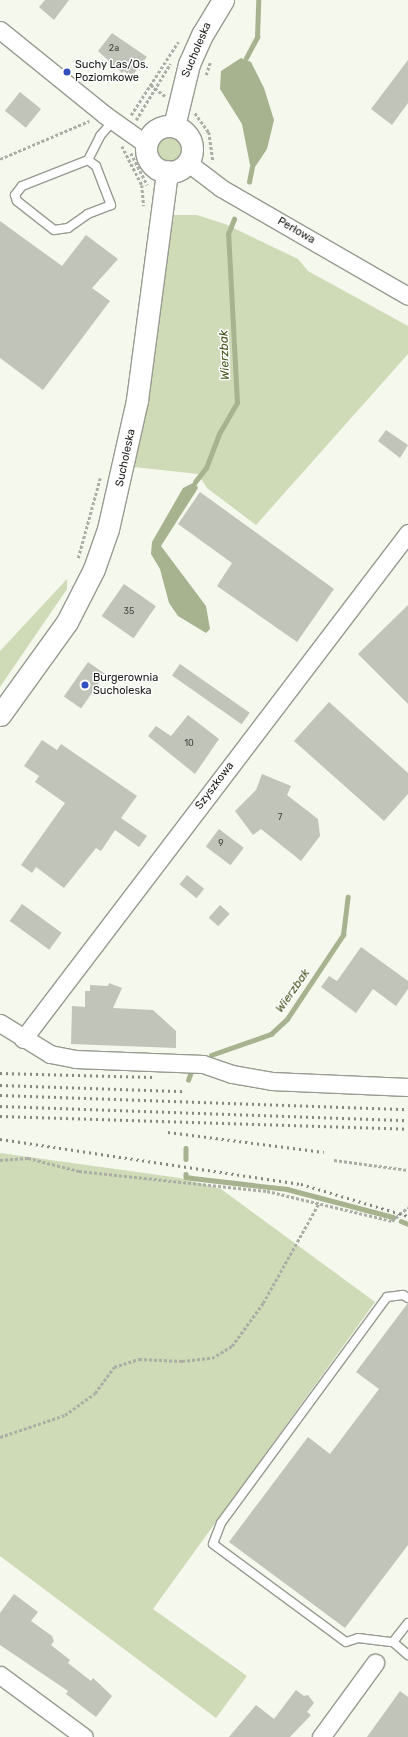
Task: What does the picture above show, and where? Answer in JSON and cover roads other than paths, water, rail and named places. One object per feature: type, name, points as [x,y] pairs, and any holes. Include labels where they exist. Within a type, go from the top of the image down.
[{"type":"street","name":"Sucholeska","points":[[174,126],[191,59],[223,0]]},
{"type":"street","points":[[0,30],[109,126],[146,144]]},
{"type":"street","points":[[174,126],[186,134],[190,140],[191,155],[187,162],[178,170],[167,171],[150,162],[146,144],[156,129],[174,126]]},
{"type":"street","name":"Perłowa","points":[[187,162],[210,180],[408,296]]},
{"type":"street","name":"Sucholeska","points":[[0,715],[67,622],[94,569],[108,529],[137,400],[167,171]]},
{"type":"street","name":"Szyszkowa","points":[[23,1039],[408,533]]},
{"type":"street","points":[[0,1023],[23,1039],[50,1054],[75,1059],[203,1064],[232,1074],[271,1081],[408,1087]]},
{"type":"street","points":[[321,1737],[374,1663]]},
{"type":"street","points":[[0,1675],[84,1737]]},
{"type":"lane","points":[[88,160],[96,166],[111,204],[88,214],[68,228],[54,230],[17,201],[15,195],[22,186],[88,160],[109,126]]},
{"type":"lane","points":[[408,1298],[403,1295],[387,1298],[222,1523],[213,1544],[346,1642],[358,1638],[393,1642],[408,1655]]},
{"type":"lane","points":[[393,1642],[408,1623]]},
{"type":"waterway","name":"Wierzbak","points":[[246,58],[257,37],[258,0]]},
{"type":"waterway","name":"Wierzbak","points":[[249,182],[252,167]]},
{"type":"waterway","name":"Wierzbak","points":[[195,482],[206,468],[219,434],[237,403],[228,234],[234,219]]},
{"type":"waterway","name":"Wierzbak","points":[[211,1055],[271,1034],[287,1019],[343,935],[348,897]]},
{"type":"waterway","name":"Wierzbak","points":[[188,1080],[192,1069]]},
{"type":"waterway","name":"Wierzbak","points":[[186,1148],[186,1159]]},
{"type":"waterway","name":"Wierzbak","points":[[186,1174],[186,1177],[192,1178],[287,1189],[393,1217]]},
{"type":"waterway","name":"Wierzbak","points":[[401,1221],[408,1224]]},
{"type":"railway","points":[[0,1073],[152,1077]]},
{"type":"railway","points":[[0,1085],[185,1091]]},
{"type":"railway","points":[[0,1095],[408,1109]]},
{"type":"railway","points":[[0,1106],[408,1120]]},
{"type":"railway","points":[[0,1116],[408,1129]]},
{"type":"railway","points":[[168,1132],[324,1152]]},
{"type":"railway","points":[[0,1139],[301,1184],[408,1216]]},
{"type":"place","name":"Suchy Las/Os. Poziomkowe","points":[[67,72]]},
{"type":"place","name":"Burgerownia Sucholeska","points":[[85,685]]}]
